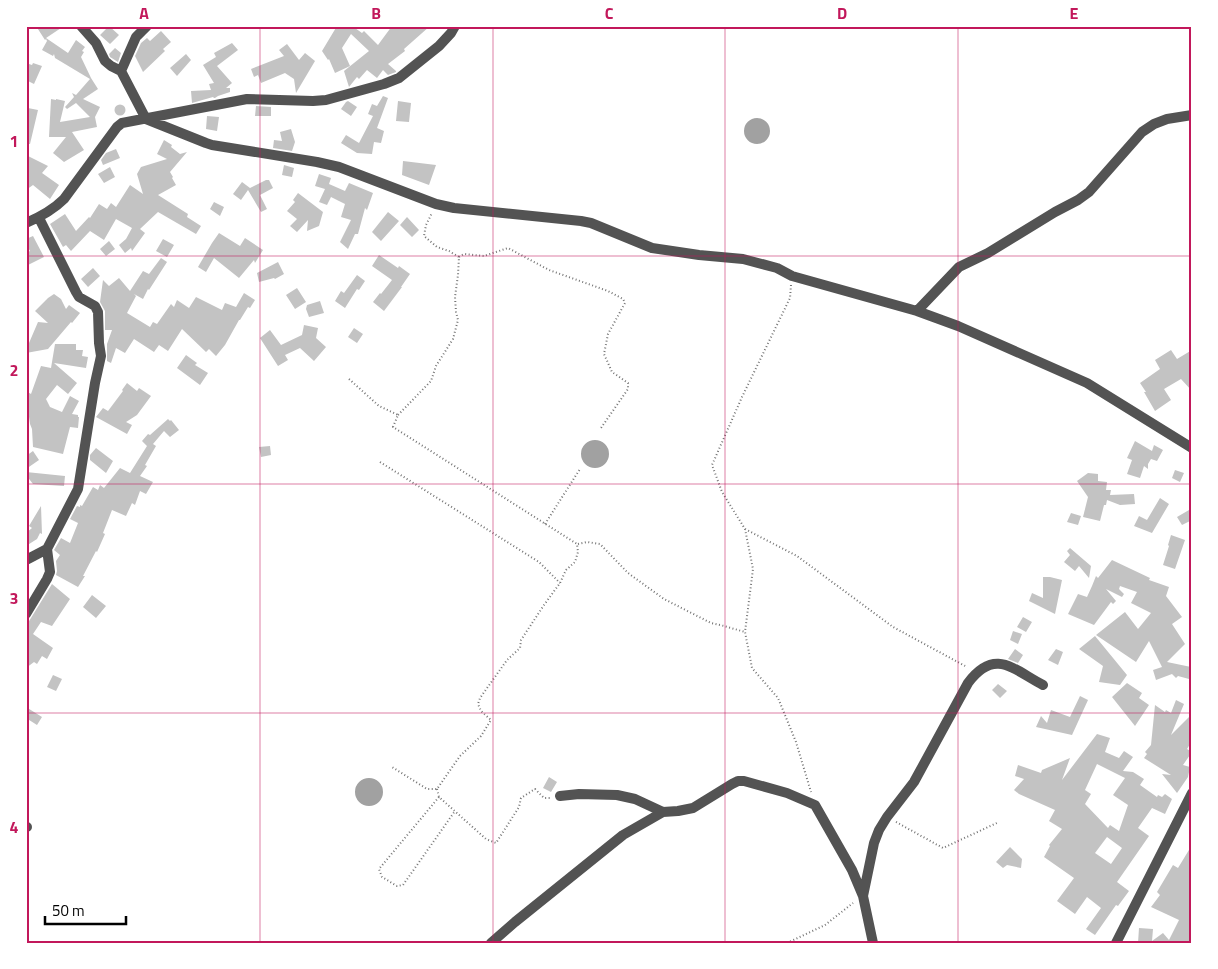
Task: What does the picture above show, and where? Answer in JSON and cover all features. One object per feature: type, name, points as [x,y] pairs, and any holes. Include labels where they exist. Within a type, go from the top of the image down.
[{"type":"street","points":[[81,26],[96,43],[105,61],[110,66],[121,71],[146,118],[212,146],[339,167],[436,204],[454,208],[581,221],[652,248],[742,259],[777,268],[792,276],[917,311],[958,326],[1087,383],[1192,448]]},
{"type":"street","points":[[121,71],[136,37],[148,26]]},
{"type":"street","points":[[26,223],[39,218],[64,199],[117,126],[127,121],[247,99],[326,100],[384,84],[399,78],[432,52],[455,26]]},
{"type":"street","points":[[917,311],[959,267],[988,253],[1089,192],[1142,132],[1154,124],[1167,119],[1192,115]]},
{"type":"street","points":[[26,614],[48,579],[50,572],[47,549],[78,489],[101,356],[98,312],[95,306],[79,297],[39,218]]},
{"type":"street","points":[[26,560],[47,549]]},
{"type":"street","points":[[863,896],[874,843],[880,830],[887,817],[914,782],[968,683],[976,672],[985,666],[998,664],[1010,666],[1043,685]]},
{"type":"street","points":[[492,943],[622,835],[663,812],[693,808],[732,784],[744,780],[816,805],[852,870],[863,896],[873,943]]},
{"type":"street","points":[[1116,943],[1192,793]]},
{"type":"street","points":[[560,796],[579,794],[616,795],[636,799],[663,812]]},
{"type":"path","points":[[436,204],[426,225],[424,236],[437,247],[459,257]]},
{"type":"path","points":[[459,257],[464,254],[484,256],[508,248],[549,270],[608,291],[623,299],[625,303],[608,334],[604,354],[612,372],[628,383],[628,389],[601,428]]},
{"type":"path","points":[[459,257],[455,297],[458,320],[453,340],[436,366],[431,382],[398,415],[394,427],[577,544],[587,542],[600,544],[628,573],[664,598],[711,623],[745,632]]},
{"type":"path","points":[[792,276],[790,298],[742,397],[712,465],[722,492],[745,529],[753,569],[745,632],[752,668],[778,698],[796,742],[816,805]]},
{"type":"path","points":[[349,379],[379,406],[398,415]]},
{"type":"path","points":[[380,462],[539,562],[560,583]]},
{"type":"path","points":[[545,524],[580,469]]},
{"type":"path","points":[[745,529],[797,556],[893,627],[976,672]]},
{"type":"path","points":[[560,796],[544,798],[535,789],[522,798],[519,807],[496,843],[486,839],[439,797],[437,789],[460,756],[481,736],[491,720],[478,704],[480,698],[507,660],[520,648],[521,640],[560,583],[566,570],[574,562],[578,552],[577,544]]},
{"type":"path","points":[[392,767],[427,790],[437,789]]},
{"type":"path","points":[[439,797],[379,869],[382,877],[397,886],[403,885],[455,810]]},
{"type":"path","points":[[887,817],[943,848],[999,822]]},
{"type":"path","points":[[787,943],[825,925],[863,896]]},
{"type":"shaded area","points":[[757,118],[766,122],[770,131],[766,140],[757,144],[748,140],[744,131],[748,122]]},
{"type":"shaded area","points":[[595,440],[605,444],[609,454],[605,464],[595,468],[585,464],[581,454],[585,444]]},
{"type":"shaded area","points":[[369,778],[379,782],[383,792],[379,802],[369,806],[359,802],[355,792],[359,782]]},
{"type":"building","points":[[36,26],[64,26],[46,38],[68,53],[76,40],[85,47],[81,57],[98,89],[83,99],[100,107],[95,117],[97,127],[72,132],[84,150],[64,162],[53,153],[66,137],[49,137],[51,99],[65,101],[60,122],[90,117],[76,103],[67,109],[65,107],[74,97],[72,93],[76,95],[90,79],[55,58],[54,54],[53,56],[42,50],[47,41]]},
{"type":"building","points":[[109,26],[119,35],[110,44],[100,35]]},
{"type":"building","points":[[337,26],[356,26],[355,28],[362,33],[364,31],[378,45],[392,26],[430,26],[404,49],[405,51],[388,64],[396,72],[388,75],[383,70],[377,78],[367,70],[359,79],[357,77],[349,87],[344,71],[369,51],[351,34],[342,48],[350,66],[335,73],[329,59],[322,51]]},
{"type":"building","points":[[161,31],[171,42],[163,49],[165,51],[143,72],[135,56],[141,43],[147,38],[150,41]]},
{"type":"building","points":[[232,43],[238,50],[217,66],[232,83],[226,88],[230,88],[230,92],[215,98],[192,103],[191,91],[211,90],[209,84],[214,83],[203,65],[216,57],[214,53]]},
{"type":"building","points":[[287,44],[299,60],[305,53],[315,61],[296,93],[294,79],[285,73],[261,83],[258,75],[254,77],[251,69],[284,56],[279,50]]},
{"type":"building","points":[[115,48],[121,53],[118,62],[110,57],[109,54]]},
{"type":"building","points":[[186,54],[191,60],[177,76],[170,68]]},
{"type":"building","points":[[26,63],[42,66],[34,84],[26,80]]},
{"type":"building","points":[[383,96],[388,98],[377,128],[384,131],[381,143],[374,142],[372,154],[357,153],[341,143],[346,135],[359,143],[373,116],[368,114],[372,104],[377,106]]},
{"type":"building","points":[[348,101],[357,107],[351,116],[341,109]]},
{"type":"building","points":[[398,101],[411,103],[409,122],[396,121]]},
{"type":"building","points":[[120,104],[126,110],[120,116],[114,110]]},
{"type":"building","points":[[256,106],[271,107],[271,116],[255,116]]},
{"type":"building","points":[[28,108],[38,110],[30,144],[26,144],[26,115]]},
{"type":"building","points":[[207,116],[219,117],[217,131],[206,129]]},
{"type":"building","points":[[291,129],[295,142],[292,151],[273,148],[274,140],[282,141],[280,132]]},
{"type":"building","points":[[164,140],[172,145],[171,147],[180,154],[187,152],[170,172],[176,185],[158,195],[188,214],[187,217],[201,226],[196,234],[158,212],[140,229],[145,233],[132,251],[131,248],[125,253],[119,245],[126,239],[132,228],[116,219],[104,240],[90,231],[71,251],[66,245],[63,247],[50,224],[65,214],[76,231],[90,218],[99,204],[107,209],[111,203],[116,207],[130,185],[143,194],[137,174],[141,167],[167,159],[157,154]]},
{"type":"building","points":[[116,149],[120,158],[103,165],[101,160],[106,153]]},
{"type":"building","points":[[26,155],[48,166],[42,173],[59,185],[50,199],[33,185],[26,190]]},
{"type":"building","points":[[403,161],[436,165],[429,185],[402,175]]},
{"type":"building","points":[[284,165],[294,168],[292,177],[282,175]]},
{"type":"building","points":[[110,167],[115,177],[104,183],[98,174]]},
{"type":"building","points":[[319,174],[331,178],[329,184],[345,191],[349,183],[373,193],[367,210],[365,208],[358,234],[355,234],[348,249],[340,242],[351,220],[341,217],[345,204],[331,197],[327,205],[319,202],[325,189],[315,186]]},
{"type":"building","points":[[269,180],[273,188],[260,195],[267,209],[261,212],[248,190],[241,200],[233,194],[242,182],[250,188]]},
{"type":"building","points":[[298,193],[323,212],[319,226],[307,231],[308,220],[297,232],[290,226],[297,219],[287,211],[295,202],[293,200]]},
{"type":"building","points":[[214,202],[224,207],[220,216],[210,209]]},
{"type":"building","points":[[388,212],[399,221],[381,241],[372,232]]},
{"type":"building","points":[[407,217],[419,230],[412,237],[400,225]]},
{"type":"building","points":[[219,233],[240,246],[245,238],[263,250],[255,263],[254,260],[239,278],[214,258],[206,272],[198,267]]},
{"type":"building","points":[[33,236],[44,257],[26,266],[26,253],[30,251],[26,244],[26,239]]},
{"type":"building","points":[[163,239],[174,245],[167,257],[156,251]]},
{"type":"building","points":[[109,241],[115,249],[106,256],[100,249]]},
{"type":"building","points":[[379,255],[410,274],[384,311],[373,302],[392,280],[372,266]]},
{"type":"building","points":[[161,258],[167,262],[143,299],[134,294],[136,296],[127,313],[150,327],[153,322],[157,324],[171,304],[174,307],[177,300],[189,308],[196,297],[222,310],[225,303],[236,307],[244,293],[255,300],[250,308],[248,307],[225,345],[216,356],[209,349],[206,352],[182,329],[168,351],[159,345],[154,352],[134,339],[125,353],[116,348],[111,363],[107,361],[107,344],[112,330],[105,330],[105,311],[100,302],[103,280],[109,286],[119,278],[130,291],[143,271],[149,274]]},
{"type":"building","points":[[278,262],[284,274],[275,279],[259,282],[257,273]]},
{"type":"building","points":[[93,268],[100,276],[88,287],[81,279]]},
{"type":"building","points":[[357,275],[365,281],[359,290],[357,289],[345,308],[335,301],[341,291],[344,293]]},
{"type":"building","points":[[297,288],[306,302],[295,309],[286,295]]},
{"type":"building","points":[[54,294],[61,299],[66,309],[69,305],[80,313],[48,349],[26,353],[38,322],[48,323],[35,311]]},
{"type":"building","points":[[320,301],[324,313],[309,317],[306,309],[307,305]]},
{"type":"building","points":[[304,325],[318,328],[316,338],[326,347],[314,361],[300,348],[285,355],[288,360],[278,366],[260,338],[270,330],[281,345],[302,335]]},
{"type":"building","points":[[354,328],[363,334],[357,343],[348,337]]},
{"type":"building","points":[[55,344],[76,344],[76,350],[83,350],[82,356],[88,357],[86,368],[54,363],[77,383],[68,394],[57,385],[46,399],[50,407],[62,412],[70,396],[79,401],[72,414],[79,417],[78,428],[70,427],[63,454],[33,447],[26,395],[26,391],[31,394],[41,366],[51,368]]},
{"type":"building","points":[[1171,350],[1177,359],[1192,350],[1192,391],[1181,379],[1164,389],[1171,400],[1155,411],[1140,383],[1160,369],[1155,360]]},
{"type":"building","points":[[186,355],[197,363],[195,365],[208,373],[200,385],[177,368]]},
{"type":"building","points":[[127,383],[137,391],[139,388],[151,396],[137,415],[126,422],[132,425],[127,434],[96,417],[103,408],[108,411]]},
{"type":"building","points":[[168,419],[179,430],[170,437],[164,431],[153,444],[156,446],[140,476],[153,482],[146,494],[140,491],[135,505],[132,503],[126,516],[112,510],[103,533],[105,534],[78,587],[56,575],[56,561],[60,555],[54,550],[61,538],[70,543],[78,523],[70,519],[77,506],[82,506],[93,487],[98,490],[100,485],[104,488],[120,468],[130,473],[147,446],[142,441]]},
{"type":"building","points":[[1135,441],[1152,451],[1154,445],[1163,450],[1157,461],[1151,459],[1148,469],[1144,466],[1140,478],[1127,474],[1132,460],[1127,458]]},
{"type":"building","points":[[270,446],[271,455],[261,457],[259,447]]},
{"type":"building","points":[[96,448],[113,461],[106,473],[90,460],[90,455]]},
{"type":"building","points":[[33,451],[39,460],[26,469],[26,456]]},
{"type":"building","points":[[1175,470],[1184,473],[1180,482],[1172,478]]},
{"type":"building","points":[[26,472],[65,476],[64,486],[33,484],[26,475]]},
{"type":"building","points":[[1088,473],[1098,474],[1098,481],[1107,482],[1106,490],[1111,490],[1110,495],[1134,494],[1135,504],[1120,505],[1107,500],[1100,521],[1083,517],[1088,497],[1077,481]]},
{"type":"building","points":[[1160,498],[1169,504],[1152,533],[1134,526],[1139,516],[1147,520]]},
{"type":"building","points":[[41,506],[42,534],[40,533],[37,539],[26,546],[26,533],[32,528],[29,526]]},
{"type":"building","points":[[1189,510],[1192,520],[1182,525],[1177,517]]},
{"type":"building","points":[[1071,513],[1081,516],[1078,525],[1067,522]]},
{"type":"building","points":[[1171,535],[1185,540],[1175,569],[1163,565]]},
{"type":"building","points":[[1070,548],[1091,566],[1089,578],[1079,566],[1075,571],[1064,562],[1070,555],[1067,551]]},
{"type":"building","points":[[1112,560],[1150,578],[1149,580],[1169,587],[1166,596],[1182,617],[1172,624],[1185,644],[1167,662],[1191,667],[1189,679],[1178,676],[1176,678],[1172,674],[1156,680],[1153,670],[1162,667],[1149,641],[1136,662],[1096,635],[1125,612],[1138,629],[1151,613],[1131,603],[1137,592],[1120,586],[1119,589],[1124,594],[1122,597],[1106,589],[1116,601],[1113,604],[1111,602],[1094,625],[1068,614],[1078,594],[1087,597],[1096,576],[1098,578]]},
{"type":"building","points":[[1043,577],[1062,580],[1055,614],[1029,601],[1032,593],[1043,598]]},
{"type":"building","points":[[52,584],[70,599],[52,626],[41,622],[33,634],[53,648],[47,659],[42,656],[37,664],[34,662],[26,668],[26,626]]},
{"type":"building","points":[[92,595],[106,606],[96,618],[83,607]]},
{"type":"building","points":[[1023,617],[1032,622],[1026,632],[1017,627]]},
{"type":"building","points":[[1013,631],[1022,634],[1018,644],[1010,640]]},
{"type":"building","points":[[1095,636],[1127,675],[1120,685],[1099,682],[1103,666],[1079,649]]},
{"type":"building","points":[[1015,649],[1023,655],[1018,663],[1008,659]]},
{"type":"building","points":[[1056,649],[1063,652],[1058,665],[1048,660]]},
{"type":"building","points":[[53,675],[62,679],[56,691],[47,687]]},
{"type":"building","points":[[1127,683],[1142,693],[1139,698],[1149,705],[1135,726],[1112,697]]},
{"type":"building","points":[[998,684],[1007,691],[1000,698],[992,690]]},
{"type":"building","points":[[1080,696],[1088,700],[1072,735],[1036,727],[1041,716],[1047,723],[1051,710],[1070,717]]},
{"type":"building","points":[[1176,700],[1184,704],[1171,735],[1192,714],[1192,741],[1187,749],[1192,752],[1183,765],[1190,767],[1188,777],[1177,793],[1162,774],[1171,775],[1144,758],[1147,754],[1145,752],[1151,745],[1155,705],[1165,712],[1166,710],[1171,713]]},
{"type":"building","points":[[26,707],[42,717],[37,725],[26,718]]},
{"type":"building","points":[[1097,734],[1110,738],[1105,752],[1119,758],[1124,751],[1133,757],[1123,771],[1133,772],[1144,779],[1140,785],[1157,797],[1158,795],[1162,797],[1165,794],[1172,799],[1165,814],[1152,808],[1138,828],[1149,836],[1117,882],[1129,891],[1118,906],[1116,905],[1095,935],[1086,929],[1101,908],[1087,897],[1075,914],[1057,901],[1074,878],[1044,857],[1049,845],[1062,829],[1049,821],[1055,810],[1014,790],[1024,779],[1015,776],[1018,765],[1041,773],[1042,770],[1070,758],[1062,780]],"holes":[[[1097,764],[1125,778],[1113,795],[1128,805],[1119,831],[1110,825],[1108,828],[1085,804],[1091,794],[1085,790]],[[1107,837],[1122,848],[1111,864],[1095,853]]]},
{"type":"building","points":[[549,777],[557,782],[551,792],[543,788]]},
{"type":"building","points":[[1192,845],[1192,926],[1190,943],[1169,941],[1171,943],[1138,943],[1139,928],[1153,929],[1152,941],[1163,933],[1169,940],[1179,920],[1151,907],[1160,895],[1157,892],[1173,865],[1178,868]]},
{"type":"building","points":[[1010,847],[1022,859],[1021,868],[1007,865],[1003,868],[996,862]]}]
